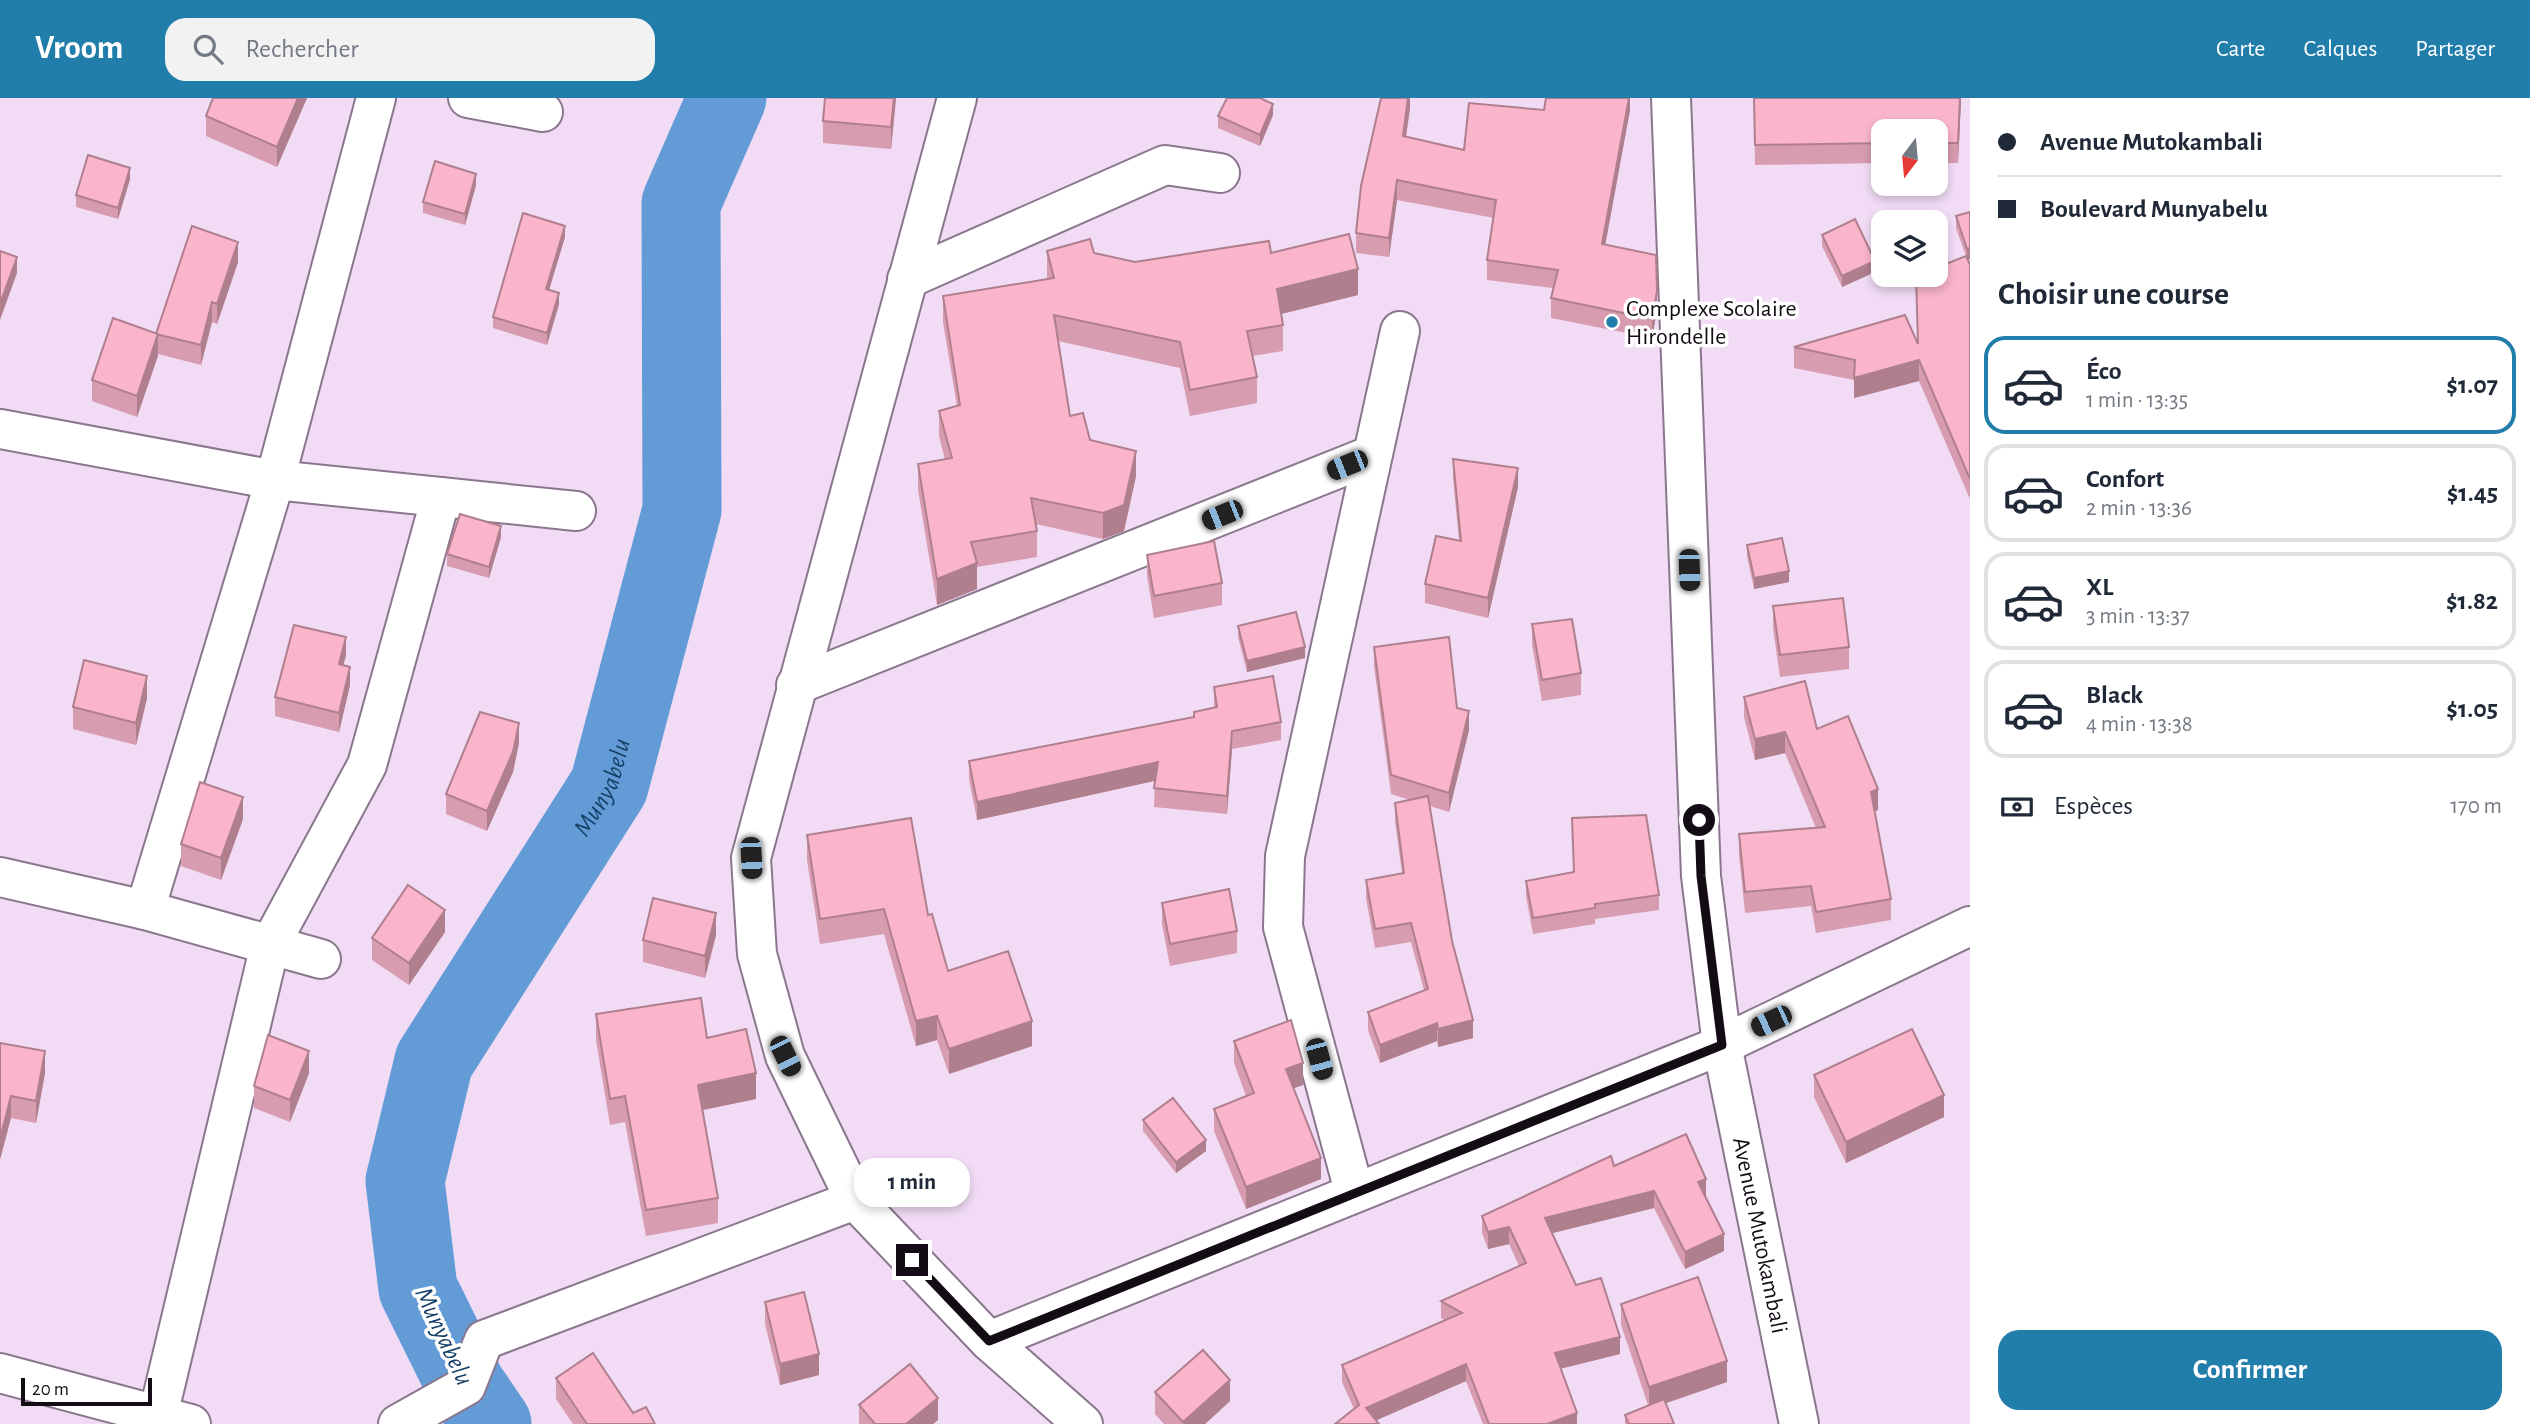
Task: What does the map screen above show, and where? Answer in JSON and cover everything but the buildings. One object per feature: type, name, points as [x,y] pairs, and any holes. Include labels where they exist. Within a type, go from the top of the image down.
[{"type":"street","points":[[145,910],[275,480],[376,98]]},
{"type":"street","points":[[468,98],[543,112]]},
{"type":"street","points":[[957,98],[751,858],[757,954],[785,1056],[855,1200],[989,1341],[1083,1424]]},
{"type":"street","name":"Avenue Mutokambali","points":[[1671,98],[1701,876],[1722,1045],[1798,1424]]},
{"type":"street","points":[[906,279],[1165,165],[1220,173]]},
{"type":"street","points":[[1354,1191],[1283,928],[1285,856],[1400,331]]},
{"type":"street","points":[[0,429],[275,480],[576,511]]},
{"type":"street","points":[[796,685],[1372,455]]},
{"type":"street","points":[[0,1373],[168,1421],[270,945],[367,765],[441,497]]},
{"type":"street","points":[[0,877],[145,910],[321,959]]},
{"type":"street","points":[[989,1341],[1354,1191],[1722,1045],[1970,926]]},
{"type":"street","points":[[398,1424],[466,1386],[484,1340],[855,1200]]},
{"type":"waterway","name":"Munyabelu","points":[[492,1424],[466,1386],[418,1289],[405,1181],[434,1061],[609,786],[682,510],[681,203],[727,98]]},
{"type":"place","name":"Complexe Scolaire Hirondelle","points":[[1612,322]]},
{"type":"route","points":[[912,1260],[989,1341],[1354,1191],[1722,1045],[1701,876],[1699,820]]}]
